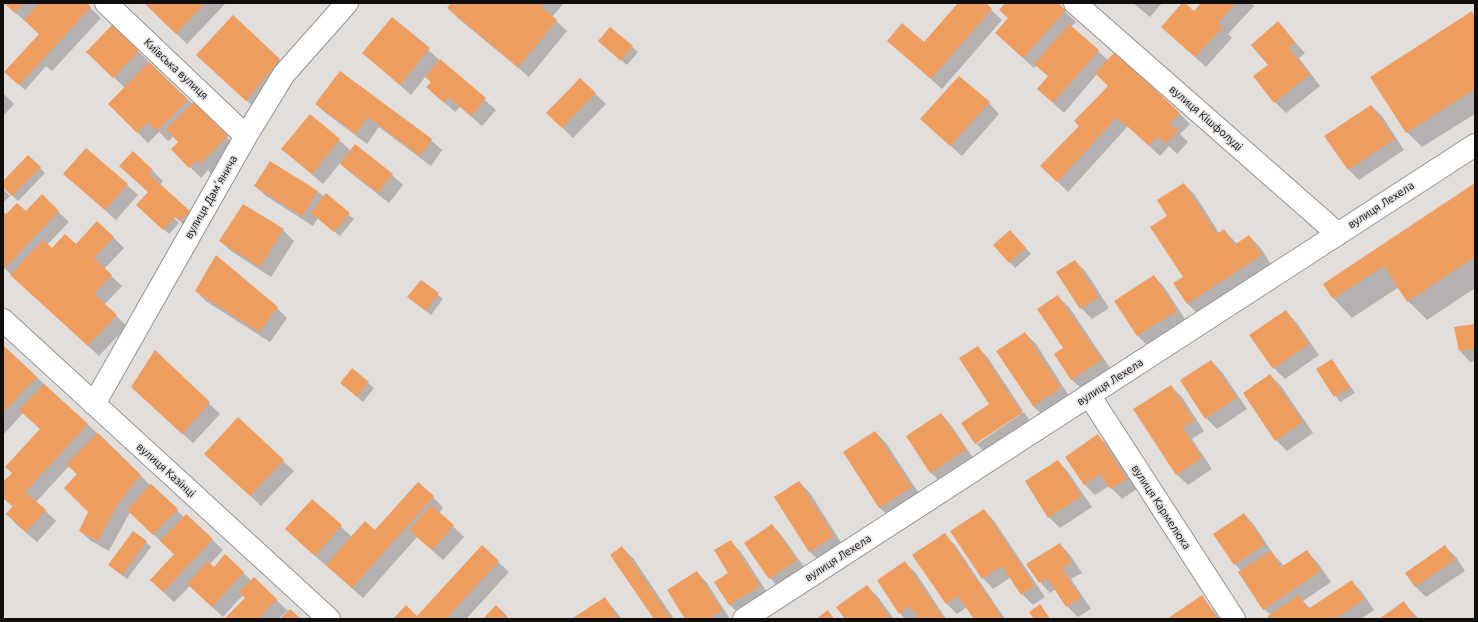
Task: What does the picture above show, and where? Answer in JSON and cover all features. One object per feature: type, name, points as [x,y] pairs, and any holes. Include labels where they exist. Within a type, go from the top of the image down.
[{"type":"street","name":"Київська вулиця","points":[[106,3],[246,136]]},
{"type":"street","name":"вулиця Дамʼянича","points":[[94,404],[246,136],[284,74],[347,3]]},
{"type":"street","name":"вулиця Кішфолуді","points":[[1075,3],[1338,234]]},
{"type":"street","name":"вулиця Лехела","points":[[744,619],[1475,144]]},
{"type":"street","name":"вулиця Казінці","points":[[3,320],[329,619]]},
{"type":"street","name":"вулиця Кармелюка","points":[[1089,395],[1234,619]]},
{"type":"building","points":[[4,3],[24,3],[15,13]]},
{"type":"building","points":[[39,3],[87,3],[91,7],[19,85],[4,72],[39,34],[24,20]]},
{"type":"building","points":[[144,3],[205,3],[176,34]]},
{"type":"building","points":[[451,3],[545,3],[541,7],[557,20],[518,67],[447,8]]},
{"type":"building","points":[[958,3],[986,3],[992,9],[931,79],[887,41],[902,23],[924,42]]},
{"type":"building","points":[[1005,3],[1058,3],[1066,10],[1023,58],[995,33],[1008,18],[999,10]]},
{"type":"building","points":[[1182,3],[1185,3],[1194,11],[1201,3],[1236,3],[1218,23],[1223,27],[1195,57],[1161,27]]},
{"type":"building","points":[[1472,11],[1475,16],[1475,89],[1406,133],[1370,77]]},
{"type":"building","points":[[233,15],[280,59],[246,101],[196,55]]},
{"type":"building","points":[[392,17],[430,48],[400,85],[362,53]]},
{"type":"building","points":[[1278,21],[1295,42],[1285,51],[1289,48],[1310,74],[1274,103],[1253,76],[1268,65],[1251,45]]},
{"type":"building","points":[[1069,24],[1099,50],[1053,103],[1037,89],[1048,76],[1034,64]]},
{"type":"building","points":[[112,25],[139,51],[113,78],[86,52]]},
{"type":"building","points":[[610,27],[633,46],[621,61],[598,41]]},
{"type":"building","points":[[1115,52],[1180,113],[1170,123],[1178,131],[1166,144],[1158,136],[1149,146],[1117,117],[1057,182],[1040,166],[1079,126],[1074,121],[1108,86],[1095,73]]},
{"type":"building","points":[[440,59],[486,98],[471,116],[449,97],[444,103],[426,87],[431,82],[425,77]]},
{"type":"building","points":[[149,62],[188,100],[157,131],[147,122],[137,133],[108,104]]},
{"type":"building","points":[[340,71],[432,139],[420,156],[368,117],[356,134],[315,104]]},
{"type":"building","points":[[959,76],[990,102],[950,146],[920,119]]},
{"type":"building","points":[[580,78],[596,93],[562,128],[546,113]]},
{"type":"building","points":[[194,102],[228,136],[200,164],[197,160],[189,168],[171,149],[178,142],[166,129]]},
{"type":"building","points":[[1371,105],[1395,139],[1348,170],[1324,136]]},
{"type":"building","points":[[310,114],[340,139],[312,174],[281,149]]},
{"type":"building","points":[[355,144],[393,174],[378,193],[340,164]]},
{"type":"building","points":[[86,148],[128,184],[105,210],[63,174]]},
{"type":"building","points":[[133,151],[153,170],[149,174],[190,211],[180,221],[175,217],[163,230],[136,205],[148,192],[119,166]]},
{"type":"building","points":[[28,155],[41,167],[12,196],[3,187],[3,181]]},
{"type":"building","points":[[270,161],[318,191],[302,216],[254,186]]},
{"type":"building","points":[[1184,183],[1217,234],[1224,229],[1234,245],[1249,235],[1262,255],[1187,304],[1173,283],[1183,277],[1150,227],[1167,216],[1157,200]]},
{"type":"building","points":[[1475,183],[1475,257],[1407,302],[1384,266],[1333,299],[1323,284]]},
{"type":"building","points":[[326,193],[350,213],[334,232],[311,213]]},
{"type":"building","points":[[42,194],[59,211],[4,269],[3,211],[6,214],[17,203],[26,211]]},
{"type":"building","points":[[243,204],[284,229],[260,267],[219,241]]},
{"type":"building","points":[[97,221],[114,237],[94,258],[112,275],[94,294],[117,315],[88,346],[10,275],[43,240],[52,248],[65,234],[76,244]]},
{"type":"building","points":[[1010,230],[1026,248],[1009,263],[993,245]]},
{"type":"building","points":[[216,255],[278,307],[259,332],[195,291]]},
{"type":"building","points":[[1075,260],[1099,297],[1080,309],[1056,272]]},
{"type":"building","points":[[1154,275],[1177,311],[1137,336],[1114,301]]},
{"type":"building","points":[[421,280],[439,293],[426,311],[407,297]]},
{"type":"building","points":[[1058,295],[1102,360],[1071,380],[1054,354],[1063,348],[1037,309]]},
{"type":"building","points":[[1286,310],[1309,344],[1273,369],[1249,335]]},
{"type":"building","points":[[1475,324],[1475,349],[1459,351],[1454,327]]},
{"type":"building","points":[[1025,332],[1061,388],[1033,406],[996,351]]},
{"type":"building","points":[[3,345],[37,377],[3,413]]},
{"type":"building","points":[[978,346],[1022,413],[975,444],[961,423],[989,404],[959,358]]},
{"type":"building","points":[[155,350],[210,402],[182,434],[131,387]]},
{"type":"building","points":[[1332,359],[1350,388],[1334,397],[1316,369]]},
{"type":"building","points":[[1211,360],[1237,398],[1205,419],[1180,380]]},
{"type":"building","points":[[352,368],[369,382],[357,397],[340,383]]},
{"type":"building","points":[[1270,374],[1303,422],[1275,441],[1243,393]]},
{"type":"building","points":[[44,384],[88,424],[25,492],[46,510],[26,532],[6,514],[19,499],[12,506],[3,498],[3,482],[12,473],[5,467],[40,429],[19,410]]},
{"type":"building","points":[[1171,385],[1194,420],[1183,428],[1202,458],[1176,475],[1133,409]]},
{"type":"building","points":[[941,413],[966,450],[930,473],[906,436]]},
{"type":"building","points":[[238,417],[284,460],[250,496],[204,454]]},
{"type":"building","points":[[875,431],[912,487],[879,508],[843,452]]},
{"type":"building","points":[[98,433],[141,475],[117,505],[98,541],[79,531],[88,512],[64,488],[77,474],[66,464]]},
{"type":"building","points":[[1098,434],[1127,479],[1110,489],[1100,474],[1084,485],[1065,457]]},
{"type":"building","points":[[1058,460],[1082,496],[1048,518],[1025,481]]},
{"type":"building","points":[[799,481],[834,536],[809,552],[774,497]]},
{"type":"building","points":[[418,482],[434,496],[352,588],[326,565],[365,521],[375,530]]},
{"type":"building","points":[[151,484],[178,509],[153,535],[127,510]]},
{"type":"building","points":[[312,499],[342,525],[315,556],[285,529]]},
{"type":"building","points":[[431,505],[454,525],[432,550],[409,530]]},
{"type":"building","points":[[984,509],[1035,586],[1021,595],[1002,566],[982,579],[950,531]]},
{"type":"building","points":[[1244,513],[1265,544],[1234,565],[1213,534]]},
{"type":"building","points":[[186,514],[213,539],[163,592],[150,580],[174,554],[160,541]]},
{"type":"building","points":[[772,524],[797,560],[769,579],[744,543]]},
{"type":"building","points":[[133,531],[147,541],[122,575],[108,565]]},
{"type":"building","points":[[945,533],[1003,619],[974,619],[958,596],[946,604],[912,555]]},
{"type":"building","points":[[731,540],[760,586],[729,605],[714,582],[728,573],[714,550]]},
{"type":"building","points":[[1060,543],[1072,562],[1062,568],[1081,598],[1066,607],[1047,578],[1039,583],[1026,564]]},
{"type":"building","points":[[482,545],[499,561],[446,619],[393,619],[406,605],[417,616]]},
{"type":"building","points":[[1445,545],[1455,560],[1415,587],[1405,573]]},
{"type":"building","points":[[622,546],[671,619],[654,619],[610,555]]},
{"type":"building","points":[[1307,550],[1321,571],[1263,610],[1238,572],[1271,551],[1281,567]]},
{"type":"building","points":[[225,554],[244,572],[212,607],[187,584],[208,561],[214,567]]},
{"type":"building","points":[[905,561],[944,619],[919,619],[910,606],[899,614],[877,580]]},
{"type":"building","points":[[697,571],[722,610],[709,619],[685,619],[667,590]]},
{"type":"building","points":[[254,577],[277,599],[258,619],[224,619],[245,598],[239,592]]},
{"type":"building","points":[[1352,580],[1364,599],[1335,619],[1269,619],[1268,616],[1299,595],[1308,609]]},
{"type":"building","points":[[867,585],[891,619],[845,619],[836,607]]},
{"type":"building","points":[[1202,595],[1218,619],[1167,619]]},
{"type":"building","points":[[605,597],[619,619],[573,618]]},
{"type":"building","points":[[1404,601],[1416,619],[1379,619]]},
{"type":"building","points":[[1040,604],[1050,619],[1034,619],[1029,612]]},
{"type":"building","points":[[496,605],[506,615],[503,619],[483,619]]},
{"type":"building","points":[[290,609],[301,619],[280,619]]},
{"type":"building","points":[[828,610],[834,619],[816,619]]}]
